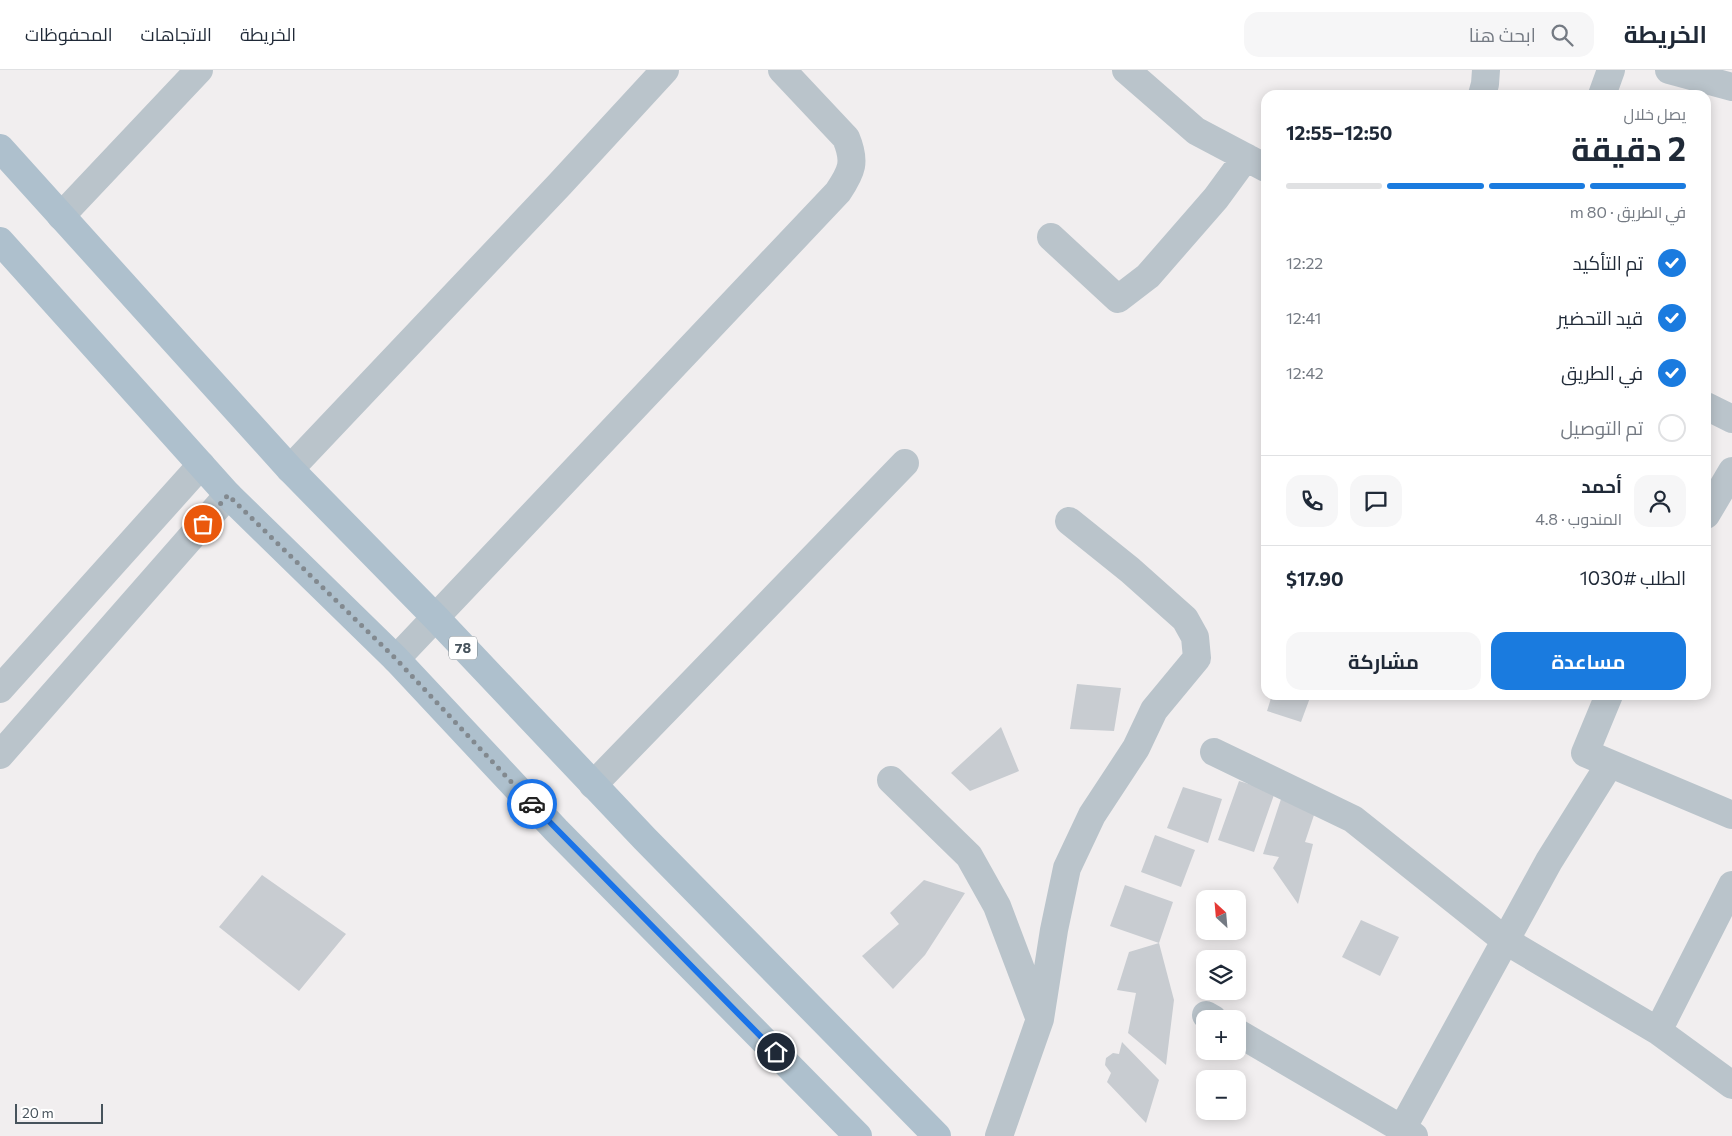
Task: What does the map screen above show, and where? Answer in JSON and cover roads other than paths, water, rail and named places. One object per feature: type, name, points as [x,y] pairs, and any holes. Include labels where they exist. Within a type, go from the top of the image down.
[{"type":"main road","name":"78","points":[[0,148],[290,469],[436,618],[593,784],[937,1136]]},
{"type":"main road","points":[[0,241],[228,495],[396,659],[556,830],[858,1136]]},
{"type":"street","points":[[61,216],[199,70]]},
{"type":"street","points":[[290,469],[560,184],[665,70]]},
{"type":"street","points":[[396,659],[831,199],[848,177],[852,164],[851,151],[846,138],[782,70]]},
{"type":"street","points":[[1051,237],[1118,299],[1148,276],[1216,198],[1256,163],[1196,131],[1126,70]]},
{"type":"street","points":[[1483,90],[1486,70]]},
{"type":"street","points":[[1604,90],[1612,70]]},
{"type":"street","points":[[1670,70],[1732,87]]},
{"type":"street","points":[[1711,408],[1732,419]]},
{"type":"street","points":[[593,784],[905,463]]},
{"type":"street","points":[[0,689],[201,465]]},
{"type":"street","points":[[1711,507],[1732,471]]},
{"type":"street","points":[[0,755],[228,495]]},
{"type":"street","points":[[999,1136],[1040,1019],[1054,930],[1067,868],[1092,815],[1136,748],[1154,710],[1197,658],[1195,637],[1185,619],[1130,570],[1069,522]]},
{"type":"street","points":[[1599,700],[1585,754],[1732,815]]},
{"type":"street","points":[[1214,752],[1353,819],[1506,941],[1658,1031],[1732,1085]]},
{"type":"street","points":[[1246,1038],[1408,1132],[1549,861],[1609,765]]},
{"type":"street","points":[[891,780],[970,856],[997,906],[1040,1019]]},
{"type":"street","points":[[1658,1031],[1732,885]]}]
